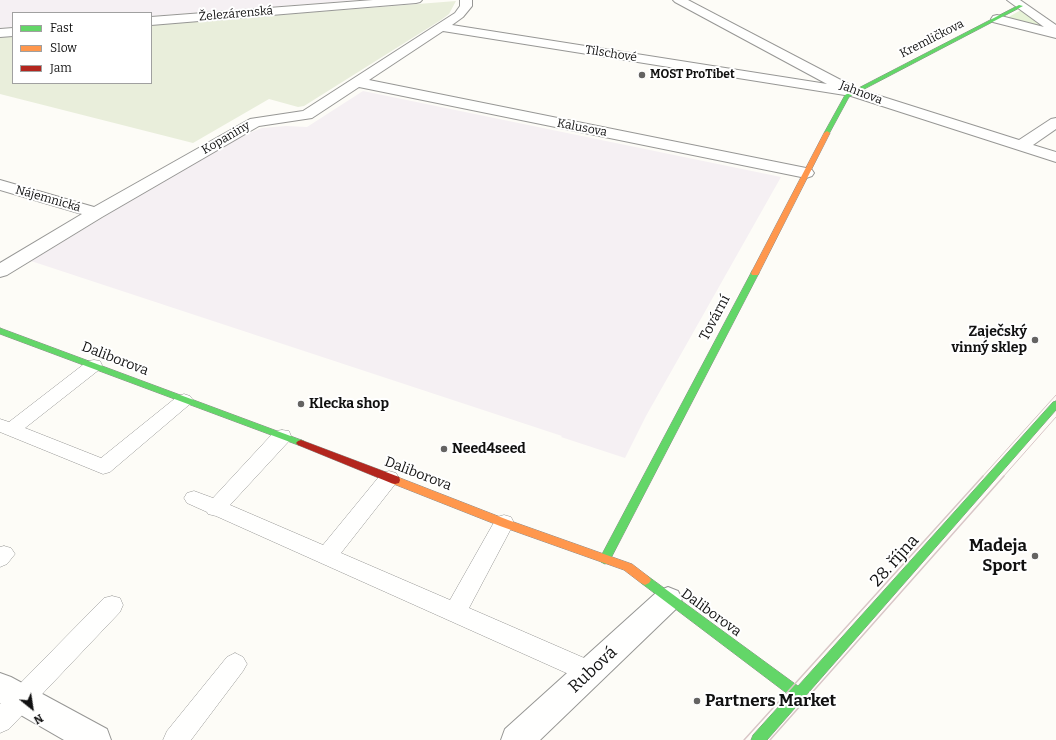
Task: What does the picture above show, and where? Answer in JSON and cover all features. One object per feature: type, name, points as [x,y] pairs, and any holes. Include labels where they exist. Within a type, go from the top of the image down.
[{"type":"street","name":"Železárenská","points":[[152,21],[416,0]]},
{"type":"street","name":"Kopaniny","points":[[0,271],[96,213],[255,122],[307,115],[463,12],[466,6],[466,0]]},
{"type":"street","name":"Jahnova","points":[[679,0],[854,92],[1056,157]]},
{"type":"street","name":"Kremličkova","points":[[854,92],[997,19],[1017,3]]},
{"type":"street","points":[[1017,3],[1056,31]]},
{"type":"street","points":[[997,19],[1056,34]]},
{"type":"street","name":"Tilschové","points":[[440,28],[854,92]]},
{"type":"street","points":[[0,33],[12,32]]},
{"type":"street","name":"Kalusova","points":[[357,82],[806,173]]},
{"type":"street","name":"Tovární","points":[[605,559],[847,96],[854,92]]},
{"type":"street","points":[[1022,145],[1056,122]]},
{"type":"street","name":"Nájemnická","points":[[0,185],[96,213]]},
{"type":"street","name":"Daliborova","points":[[3,335],[94,365],[282,436],[504,523],[628,567],[668,599],[798,694]]},
{"type":"street","name":"28. října","points":[[758,740],[1056,404]]},
{"type":"street","name":"Rubová","points":[[517,740],[668,599]]},
{"type":"street","points":[[11,693],[95,740]]},
{"type":"lane","points":[[6,428],[94,365]]},
{"type":"lane","points":[[6,428],[103,467],[184,400]]},
{"type":"lane","points":[[215,509],[282,436]]},
{"type":"lane","points":[[326,557],[389,478]]},
{"type":"lane","points":[[194,498],[215,509],[590,672]]},
{"type":"lane","points":[[454,613],[504,523]]},
{"type":"lane","points":[[0,721],[11,693],[112,605]]},
{"type":"lane","points":[[176,740],[235,664]]},
{"type":"shaded area","points":[[0,0],[359,0],[152,16],[152,12],[12,12],[12,27],[0,28]]},
{"type":"shaded area","points":[[363,91],[781,177],[646,416],[625,458],[31,261],[229,141],[262,128],[286,126],[307,127]]},
{"type":"green space","points":[[456,1],[449,14],[441,20],[304,106],[298,107],[269,99],[193,143],[0,94],[0,37],[12,36],[12,84],[152,84],[152,25]]},
{"type":"green space","points":[[1021,10],[1048,30],[1005,19]]},
{"type":"tram line","points":[[982,477],[1056,395]]},
{"type":"tram line","points":[[1003,477],[1056,417]]},
{"type":"tram line","points":[[744,740],[983,476]]},
{"type":"tram line","points":[[770,740],[1004,476]]},
{"type":"traffic: fast","points":[[827,133],[847,96],[1021,6]]},
{"type":"traffic: fast","points":[[605,559],[755,273]]},
{"type":"traffic: fast","points":[[0,331],[301,443]]},
{"type":"traffic: fast","points":[[758,740],[1056,404]]},
{"type":"traffic: fast","points":[[645,580],[798,694]]},
{"type":"traffic: slow","points":[[755,273],[827,133]]},
{"type":"traffic: slow","points":[[395,480],[504,523],[628,567],[645,580]]},
{"type":"traffic: jam","points":[[301,443],[395,480]]},
{"type":"place","name":"MOST ProTibet","points":[[642,75]]},
{"type":"place","name":"Zaječský vinný sklep","points":[[1035,340]]},
{"type":"place","name":"Klecka shop","points":[[301,404]]},
{"type":"place","name":"Need4seed","points":[[444,449]]},
{"type":"place","name":"Madeja Sport","points":[[1035,556]]},
{"type":"place","name":"Partners Market","points":[[697,701]]}]
